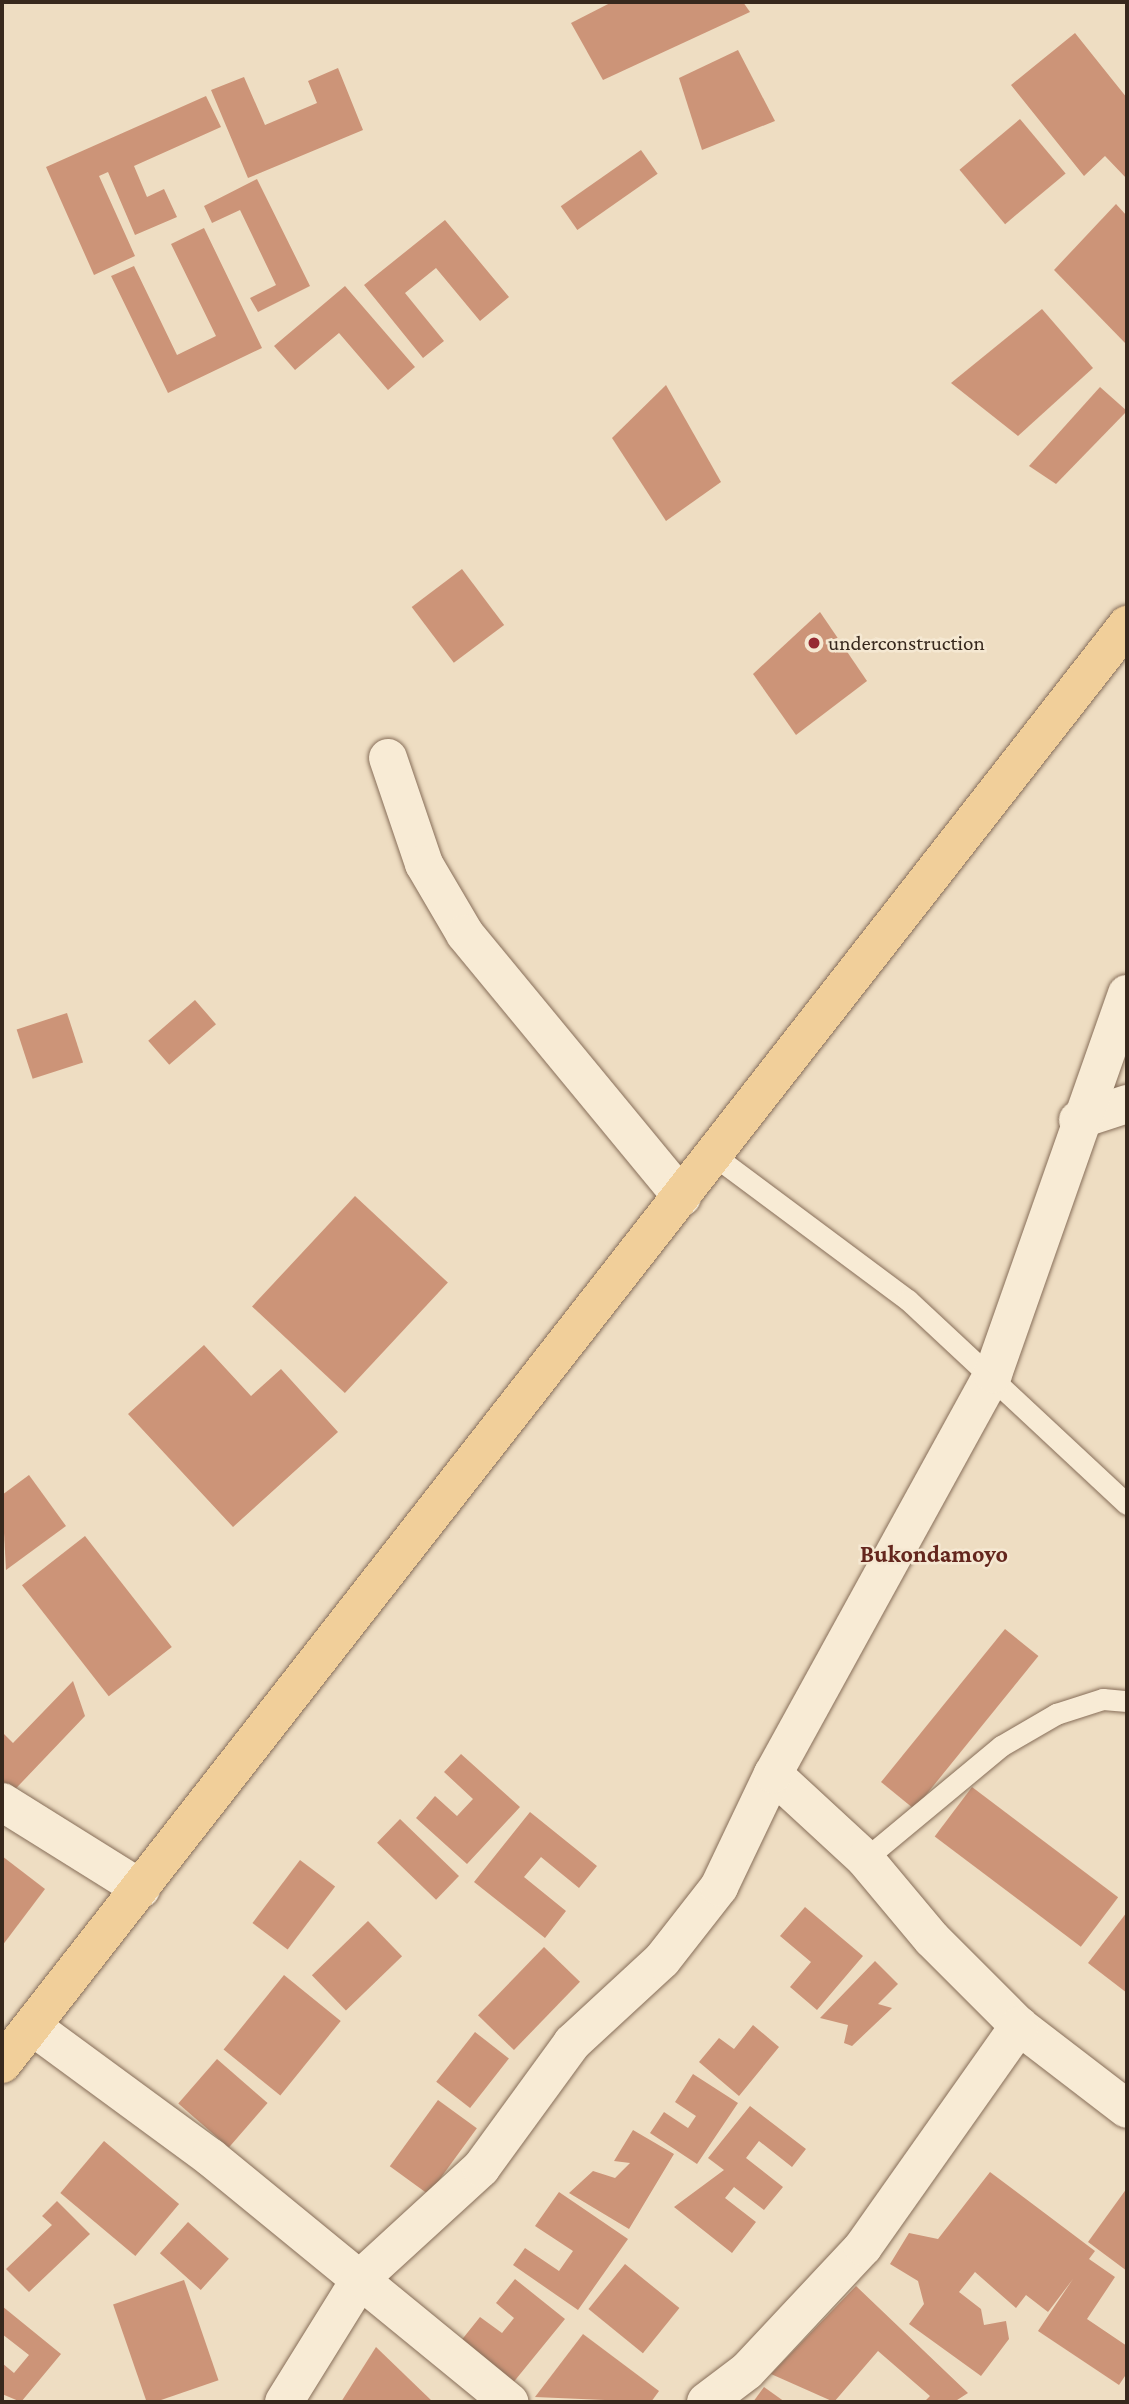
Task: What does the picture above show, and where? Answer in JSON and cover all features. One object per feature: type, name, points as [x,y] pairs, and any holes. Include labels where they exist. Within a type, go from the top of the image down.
[{"type":"main road","points":[[2,2064],[716,1157],[1127,625]]},
{"type":"street","points":[[388,758],[424,864],[465,934],[682,1197]]},
{"type":"street","points":[[284,2402],[361,2278],[481,2168],[572,2043],[677,1941],[719,1887],[773,1774],[993,1374],[1078,1120],[1127,994]]},
{"type":"street","points":[[1078,1120],[1127,1104]]},
{"type":"street","points":[[773,1774],[865,1859],[932,1939],[1018,2026],[1127,2109]]},
{"type":"street","points":[[2,1802],[141,1889]]},
{"type":"street","points":[[706,2402],[747,2371],[863,2247],[1018,2026]]},
{"type":"street","points":[[33,2027],[361,2278],[509,2402]]},
{"type":"lane","points":[[716,1157],[908,1300],[993,1374],[1127,1504]]},
{"type":"lane","points":[[865,1859],[1000,1746],[1056,1714],[1103,1699],[1127,1701]]},
{"type":"building","points":[[612,2],[743,2],[750,12],[603,80],[571,23]]},
{"type":"building","points":[[1075,33],[1127,98],[1127,179],[1105,156],[1084,176],[1011,85]]},
{"type":"building","points":[[738,50],[775,121],[702,150],[679,78]]},
{"type":"building","points":[[338,68],[363,130],[248,178],[211,90],[244,77],[265,125],[317,103],[308,81]]},
{"type":"building","points":[[206,96],[221,127],[134,166],[147,197],[164,189],[177,217],[135,235],[108,172],[99,176],[135,256],[94,275],[46,167]]},
{"type":"building","points":[[1020,119],[1066,173],[1005,224],[959,170]]},
{"type":"building","points":[[641,150],[658,174],[577,230],[561,206]]},
{"type":"building","points":[[257,179],[310,286],[258,312],[250,298],[276,285],[240,210],[212,223],[204,206]]},
{"type":"building","points":[[1116,204],[1127,216],[1127,345],[1054,270]]},
{"type":"building","points":[[445,220],[509,297],[480,321],[436,268],[405,293],[444,341],[423,358],[364,285]]},
{"type":"building","points":[[204,228],[262,348],[168,393],[111,276],[134,266],[177,355],[216,336],[171,244]]},
{"type":"building","points":[[345,286],[415,367],[388,390],[339,333],[295,370],[274,346]]},
{"type":"building","points":[[1042,309],[1093,368],[1018,436],[951,383]]},
{"type":"building","points":[[666,385],[721,482],[666,521],[612,438]]},
{"type":"building","points":[[1100,387],[1127,411],[1056,484],[1029,466]]},
{"type":"building","points":[[462,569],[504,625],[454,663],[412,607]]},
{"type":"building","name":"underconstruction","points":[[820,612],[867,681],[796,735],[753,674]]},
{"type":"building","points":[[195,1000],[216,1024],[169,1065],[148,1041]]},
{"type":"building","points":[[67,1013],[83,1062],[33,1079],[17,1029]]},
{"type":"building","points":[[355,1196],[448,1283],[345,1393],[252,1306]]},
{"type":"building","points":[[204,1345],[251,1396],[281,1369],[338,1432],[233,1527],[128,1414]]},
{"type":"building","points":[[29,1475],[66,1526],[6,1570],[2,1495]]},
{"type":"building","points":[[85,1536],[172,1647],[109,1696],[22,1585]]},
{"type":"building","points":[[1005,1629],[1038,1656],[914,1809],[881,1782]]},
{"type":"building","points":[[73,1681],[85,1716],[2,1803],[2,1732],[13,1743]]},
{"type":"building","points":[[461,1754],[520,1807],[467,1864],[416,1818],[435,1796],[457,1816],[473,1799],[444,1772]]},
{"type":"building","points":[[972,1787],[1118,1897],[1081,1947],[935,1837]]},
{"type":"building","points":[[530,1812],[597,1866],[579,1888],[541,1857],[524,1877],[566,1911],[545,1938],[474,1882]]},
{"type":"building","points":[[400,1819],[459,1876],[436,1900],[377,1843]]},
{"type":"building","points":[[2,1856],[45,1889],[2,1946]]},
{"type":"building","points":[[300,1860],[335,1886],[288,1950],[252,1923]]},
{"type":"building","points":[[805,1907],[863,1956],[817,2010],[790,1987],[811,1962],[780,1936]]},
{"type":"building","points":[[1127,1912],[1127,1993],[1088,1963]]},
{"type":"building","points":[[368,1921],[402,1956],[346,2010],[312,1975]]},
{"type":"building","points":[[544,1947],[580,1982],[514,2050],[478,2015]]},
{"type":"building","points":[[875,1961],[898,1984],[878,2004],[892,2008],[852,2046],[844,2043],[848,2025],[820,2018]]},
{"type":"building","points":[[284,1975],[341,2021],[280,2096],[224,2050]]},
{"type":"building","points":[[753,2025],[779,2047],[739,2096],[699,2062],[719,2038],[734,2049]]},
{"type":"building","points":[[475,2032],[509,2058],[470,2108],[436,2082]]},
{"type":"building","points":[[217,2059],[268,2103],[229,2147],[178,2104]]},
{"type":"building","points":[[693,2074],[738,2103],[697,2164],[650,2133],[664,2112],[688,2128],[696,2116],[675,2102]]},
{"type":"building","points":[[438,2100],[477,2128],[429,2195],[390,2166]]},
{"type":"building","points":[[750,2106],[806,2149],[792,2167],[759,2141],[746,2158],[783,2187],[764,2210],[734,2187],[725,2198],[756,2222],[732,2253],[674,2207],[724,2170],[708,2158]]},
{"type":"building","points":[[633,2130],[674,2154],[629,2229],[569,2193],[593,2171],[615,2178],[630,2163],[614,2161]]},
{"type":"building","points":[[104,2141],[179,2204],[135,2256],[60,2193]]},
{"type":"building","points":[[990,2172],[1095,2251],[1089,2259],[1115,2277],[1087,2319],[1127,2346],[1127,2373],[1119,2385],[1038,2331],[1073,2279],[1048,2312],[1026,2295],[1016,2308],[975,2272],[959,2292],[981,2309],[984,2325],[1006,2321],[1009,2339],[981,2376],[909,2324],[924,2304],[918,2281],[890,2264],[909,2233],[938,2239]]},
{"type":"building","points":[[1127,2188],[1127,2271],[1088,2242]]},
{"type":"building","points":[[559,2192],[628,2239],[578,2310],[513,2265],[525,2248],[559,2271],[573,2251],[535,2226]]},
{"type":"building","points":[[57,2201],[90,2234],[29,2292],[6,2269],[52,2225],[42,2216]]},
{"type":"building","points":[[188,2222],[229,2259],[201,2290],[160,2253]]},
{"type":"building","points":[[625,2264],[679,2308],[643,2353],[588,2309]]},
{"type":"building","points":[[515,2279],[565,2319],[512,2384],[460,2342],[480,2317],[502,2333],[514,2318],[496,2303]]},
{"type":"building","points":[[184,2280],[219,2380],[155,2402],[147,2402],[113,2304]]},
{"type":"building","points":[[856,2286],[968,2393],[954,2402],[924,2402],[930,2396],[878,2351],[834,2402],[771,2374]]},
{"type":"building","points":[[2,2306],[61,2354],[21,2402],[2,2394],[2,2363],[14,2373],[29,2355],[2,2334]]},
{"type":"building","points":[[583,2334],[659,2391],[651,2402],[535,2397]]},
{"type":"building","points":[[376,2347],[433,2402],[341,2402]]},
{"type":"building","points":[[764,2387],[785,2402],[753,2402]]},
{"type":"place","name":"underconstruction","points":[[814,643]]},
{"type":"district","name":"Bukondamoyo","points":[[934,1554]]}]
